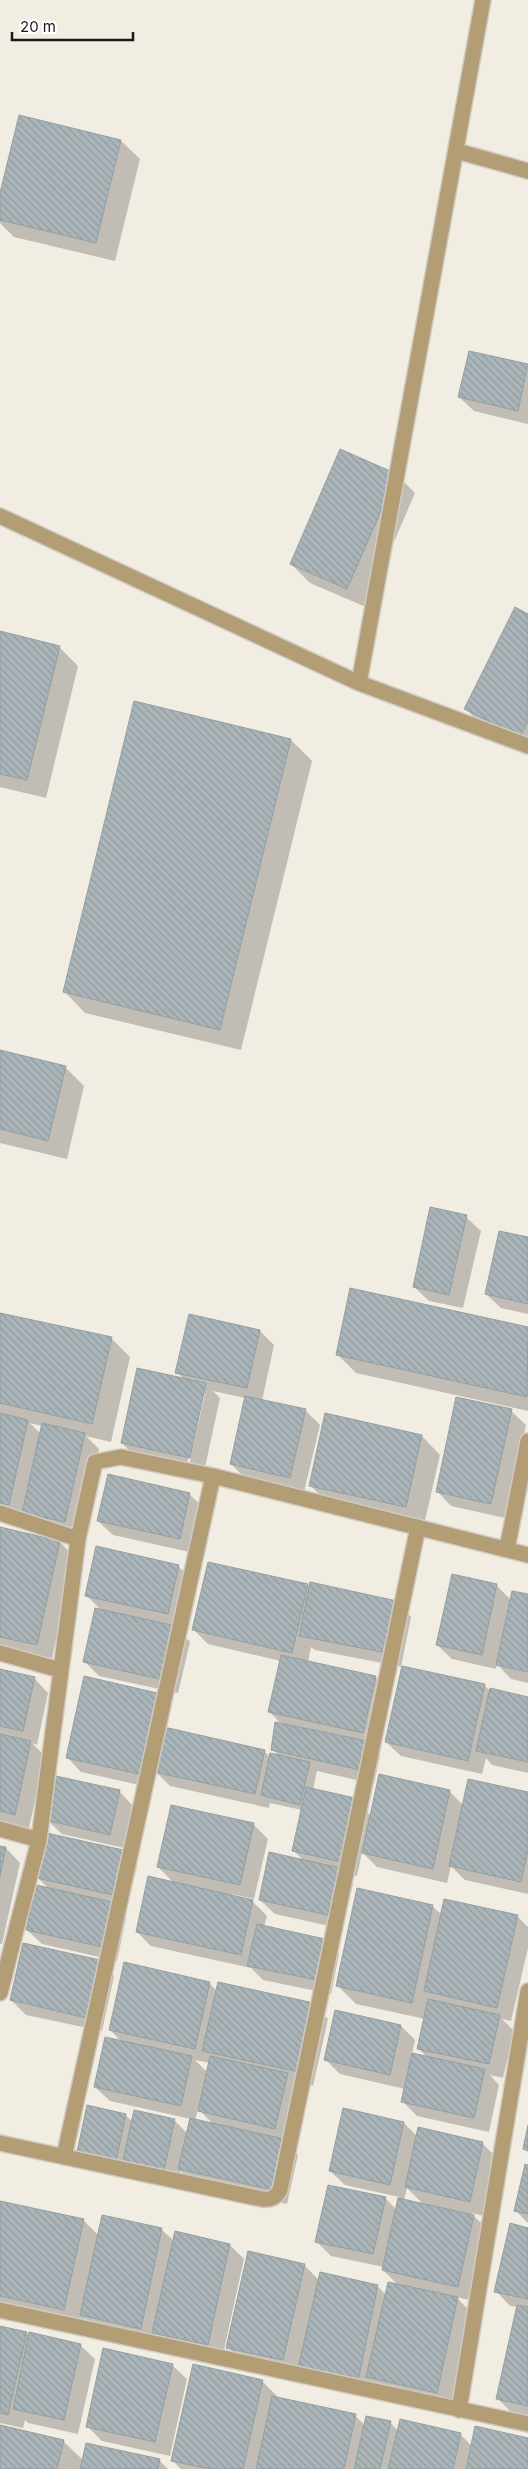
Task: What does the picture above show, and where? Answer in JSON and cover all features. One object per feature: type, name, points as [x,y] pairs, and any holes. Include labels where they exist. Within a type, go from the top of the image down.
[{"type":"street","points":[[359,683],[457,152],[483,0]]},
{"type":"street","points":[[457,152],[528,171]]},
{"type":"street","points":[[0,516],[359,683],[528,746]]},
{"type":"street","points":[[507,1549],[528,1441]]},
{"type":"street","points":[[0,1993],[39,1840],[78,1539],[95,1462],[121,1457],[213,1476],[528,1555]]},
{"type":"street","points":[[64,2157],[213,1476]]},
{"type":"street","points":[[0,1513],[78,1539]]},
{"type":"street","points":[[0,2143],[262,2199],[269,2200],[276,2196],[280,2190],[418,1527]]},
{"type":"street","points":[[0,1653],[60,1670]]},
{"type":"street","points":[[0,1829],[39,1840]]},
{"type":"street","points":[[459,2410],[528,1991]]},
{"type":"street","points":[[0,2310],[528,2424]]},
{"type":"building","points":[[19,115],[121,140],[96,243],[0,220],[0,193]]},
{"type":"building","points":[[469,351],[528,364],[518,411],[458,397]]},
{"type":"building","points":[[340,449],[397,474],[347,589],[290,564]]},
{"type":"building","points":[[515,607],[528,614],[528,721],[520,737],[464,709]]},
{"type":"building","points":[[0,631],[60,646],[27,780],[0,774]]},
{"type":"building","points":[[134,701],[291,739],[220,1030],[63,992]]},
{"type":"building","points":[[0,1050],[66,1066],[48,1141],[0,1129]]},
{"type":"building","points":[[430,1207],[467,1215],[449,1295],[413,1287]]},
{"type":"building","points":[[499,1231],[528,1237],[528,1304],[485,1294]]},
{"type":"building","points":[[350,1288],[528,1327],[527,1397],[336,1355]]},
{"type":"building","points":[[0,1313],[112,1337],[92,1424],[0,1403]]},
{"type":"building","points":[[189,1314],[260,1330],[247,1388],[175,1373]]},
{"type":"building","points":[[137,1368],[206,1383],[190,1458],[121,1443]]},
{"type":"building","points":[[245,1396],[306,1409],[290,1478],[230,1464]]},
{"type":"building","points":[[456,1397],[512,1409],[491,1504],[436,1492]]},
{"type":"building","points":[[0,1413],[28,1420],[9,1505],[0,1503]]},
{"type":"building","points":[[325,1413],[422,1435],[406,1507],[309,1486]]},
{"type":"building","points":[[42,1423],[85,1433],[65,1522],[22,1513]]},
{"type":"building","points":[[108,1474],[190,1493],[180,1539],[97,1521]]},
{"type":"building","points":[[0,1527],[60,1541],[37,1645],[0,1637]]},
{"type":"building","points":[[96,1546],[179,1565],[168,1614],[85,1596]]},
{"type":"building","points":[[208,1562],[308,1584],[292,1653],[192,1630]]},
{"type":"building","points":[[452,1574],[497,1584],[482,1655],[436,1645]]},
{"type":"building","points":[[310,1582],[397,1601],[387,1653],[299,1636]]},
{"type":"building","points":[[512,1591],[528,1594],[528,1672],[496,1665]]},
{"type":"building","points":[[95,1608],[176,1626],[164,1680],[83,1662]]},
{"type":"building","points":[[281,1655],[376,1676],[363,1733],[268,1712]]},
{"type":"building","points":[[402,1666],[485,1684],[468,1761],[385,1742]]},
{"type":"building","points":[[0,1669],[35,1677],[23,1731],[0,1726]]},
{"type":"building","points":[[84,1676],[157,1693],[139,1774],[66,1758]]},
{"type":"building","points":[[490,1688],[528,1697],[528,1762],[476,1751]]},
{"type":"building","points":[[275,1722],[367,1741],[360,1770],[271,1750]]},
{"type":"building","points":[[164,1727],[265,1750],[255,1794],[154,1772]]},
{"type":"building","points":[[0,1734],[31,1741],[15,1815],[0,1811]]},
{"type":"building","points":[[270,1753],[310,1762],[300,1805],[261,1795]]},
{"type":"building","points":[[379,1774],[450,1790],[433,1869],[362,1853]]},
{"type":"building","points":[[56,1776],[120,1790],[110,1835],[46,1820]]},
{"type":"building","points":[[468,1779],[528,1792],[528,1850],[521,1882],[449,1866]]},
{"type":"building","points":[[306,1787],[355,1798],[342,1862],[292,1851]]},
{"type":"building","points":[[171,1805],[254,1823],[240,1885],[157,1867]]},
{"type":"building","points":[[47,1833],[123,1850],[113,1895],[37,1878]]},
{"type":"building","points":[[0,1846],[6,1847],[0,1876]]},
{"type":"building","points":[[269,1852],[340,1868],[328,1915],[259,1900]]},
{"type":"building","points":[[148,1876],[253,1900],[241,1955],[136,1932]]},
{"type":"building","points":[[36,1885],[112,1902],[102,1947],[26,1930]]},
{"type":"building","points":[[357,1888],[433,1905],[412,2003],[336,1986]]},
{"type":"building","points":[[444,1899],[518,1915],[497,2008],[424,1991]]},
{"type":"building","points":[[257,1924],[325,1939],[317,1980],[247,1966]]},
{"type":"building","points":[[23,1943],[100,1960],[87,2018],[10,2000]]},
{"type":"building","points":[[124,1962],[210,1982],[195,2049],[109,2030]]},
{"type":"building","points":[[218,1982],[314,2003],[299,2072],[202,2051]]},
{"type":"building","points":[[428,1999],[500,2015],[489,2064],[417,2049]]},
{"type":"building","points":[[335,2010],[401,2025],[390,2075],[324,2060]]},
{"type":"building","points":[[105,2037],[192,2056],[181,2106],[94,2087]]},
{"type":"building","points":[[412,2053],[485,2069],[474,2118],[401,2102]]},
{"type":"building","points":[[210,2056],[288,2073],[275,2129],[198,2111]]},
{"type":"building","points":[[87,2105],[126,2114],[116,2161],[77,2152]]},
{"type":"building","points":[[343,2108],[404,2122],[390,2185],[329,2171]]},
{"type":"building","points":[[134,2110],[175,2119],[163,2175],[122,2165]]},
{"type":"building","points":[[190,2118],[284,2139],[273,2190],[178,2169]]},
{"type":"building","points":[[528,2125],[528,2151],[523,2149]]},
{"type":"building","points":[[418,2127],[483,2142],[470,2202],[405,2187]]},
{"type":"building","points":[[525,2164],[528,2165],[528,2214],[514,2211]]},
{"type":"building","points":[[328,2185],[386,2197],[373,2254],[315,2242]]},
{"type":"building","points":[[398,2198],[474,2215],[458,2287],[382,2270]]},
{"type":"building","points":[[0,2201],[84,2219],[64,2310],[0,2296]]},
{"type":"building","points":[[102,2215],[162,2228],[141,2329],[80,2315]]},
{"type":"building","points":[[510,2223],[528,2228],[528,2299],[494,2292]]},
{"type":"building","points":[[175,2231],[230,2244],[208,2345],[152,2333]]},
{"type":"building","points":[[248,2251],[305,2264],[283,2360],[226,2348]]},
{"type":"building","points":[[320,2272],[378,2285],[358,2381],[298,2368]]},
{"type":"building","points":[[388,2282],[458,2297],[437,2393],[366,2377]]},
{"type":"building","points":[[517,2305],[528,2307],[528,2406],[496,2399]]},
{"type":"building","points":[[0,2326],[27,2332],[8,2415],[0,2413]]},
{"type":"building","points":[[29,2332],[81,2344],[64,2420],[13,2409]]},
{"type":"building","points":[[103,2348],[173,2364],[155,2442],[86,2427]]},
{"type":"building","points":[[193,2364],[263,2380],[243,2469],[211,2469],[171,2461]]},
{"type":"building","points":[[272,2396],[356,2414],[344,2469],[256,2469]]},
{"type":"building","points":[[366,2416],[391,2421],[380,2469],[354,2469]]},
{"type":"building","points":[[400,2419],[461,2433],[453,2469],[388,2469]]},
{"type":"building","points":[[0,2425],[64,2440],[57,2469],[0,2469]]},
{"type":"building","points":[[475,2426],[528,2438],[528,2469],[466,2469]]},
{"type":"building","points":[[86,2443],[160,2459],[158,2469],[80,2469]]}]
